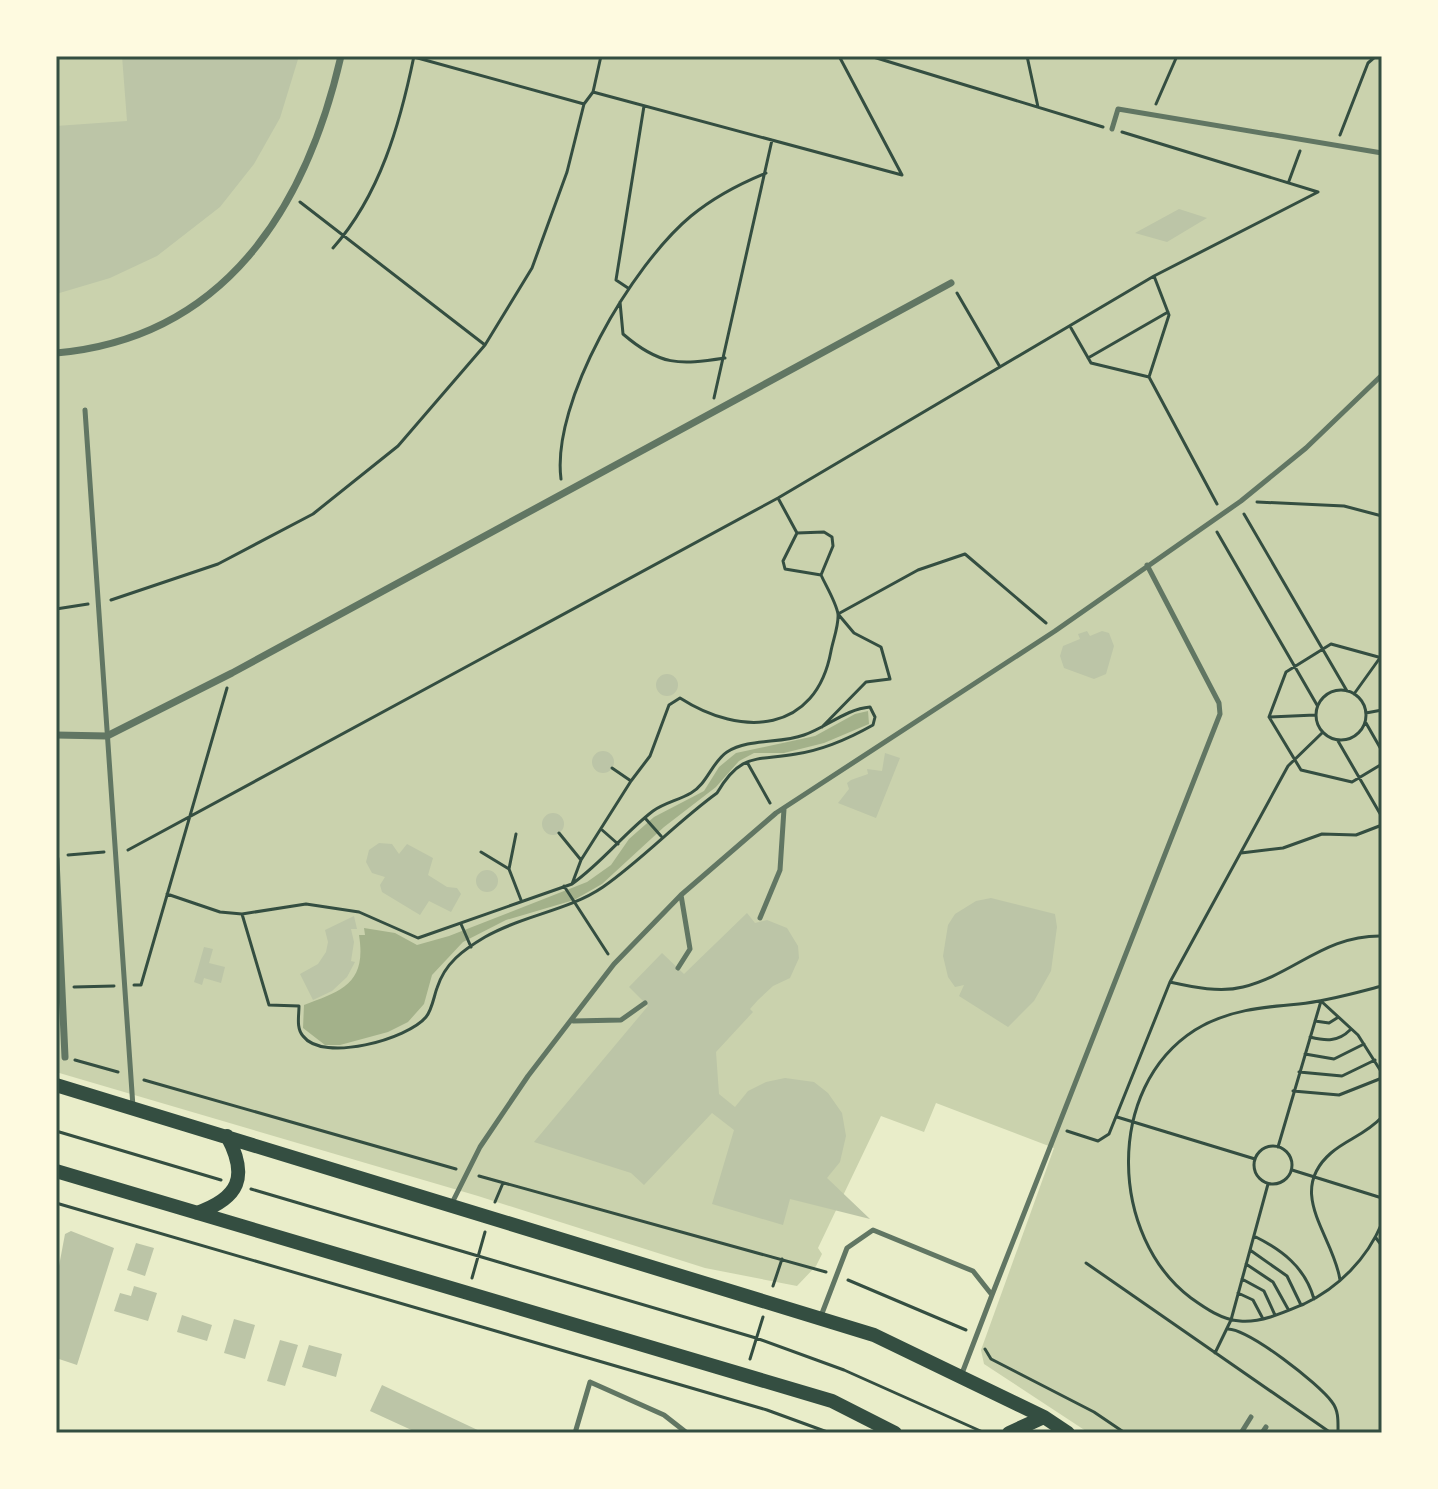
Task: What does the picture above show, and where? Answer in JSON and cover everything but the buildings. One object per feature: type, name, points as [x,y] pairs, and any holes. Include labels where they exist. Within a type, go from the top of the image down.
[{"type":"main road","points":[[56,1085],[874,1335],[1044,1417],[1068,1433]]},
{"type":"main road","points":[[197,1213],[225,1203],[237,1184],[238,1156],[227,1136]]},
{"type":"main road","points":[[56,1171],[832,1401],[895,1433]]},
{"type":"main road","points":[[1009,1433],[1044,1417]]},
{"type":"street","points":[[56,353],[81,351],[133,337],[217,291],[264,240],[291,195],[317,140],[341,56]]},
{"type":"street","points":[[56,735],[107,736],[232,673],[562,491],[951,283]]},
{"type":"street","points":[[56,858],[65,1057]]},
{"type":"lane","points":[[1112,129],[1118,109],[1382,153]]},
{"type":"lane","points":[[452,1204],[466,1172],[528,1076],[614,964],[681,895],[776,813],[1055,631],[1240,502],[1306,448],[1382,375]]},
{"type":"lane","points":[[85,410],[133,1108]]},
{"type":"lane","points":[[961,1377],[1220,714],[1219,703],[1147,565]]},
{"type":"lane","points":[[760,918],[780,870],[784,808]]},
{"type":"lane","points":[[678,968],[690,949],[681,895]]},
{"type":"lane","points":[[572,1022],[621,1020],[645,1003]]},
{"type":"lane","points":[[820,1319],[847,1248],[873,1230],[973,1271],[992,1295]]},
{"type":"lane","points":[[575,1433],[590,1382],[664,1415],[687,1433]]},
{"type":"lane","points":[[1241,1433],[1251,1417]]},
{"type":"path","points":[[333,248],[345,235],[388,155],[405,102],[414,56],[584,104]]},
{"type":"path","points":[[56,609],[98,602],[218,564],[313,514],[398,446],[485,345],[532,268],[567,172],[584,104],[593,92],[601,56]]},
{"type":"path","points":[[593,92],[902,175],[839,56]]},
{"type":"path","points":[[56,858],[128,850],[778,498],[1071,328],[1154,276],[1318,192],[870,56]]},
{"type":"path","points":[[1027,56],[1038,107]]},
{"type":"path","points":[[1151,115],[1177,56]]},
{"type":"path","points":[[1336,145],[1368,63],[1376,56]]},
{"type":"path","points":[[628,288],[616,280],[644,106]]},
{"type":"path","points":[[710,412],[725,358],[772,140]]},
{"type":"path","points":[[1289,183],[1304,140]]},
{"type":"path","points":[[562,491],[558,453],[584,365],[628,288],[690,217],[736,185],[766,173]]},
{"type":"path","points":[[291,195],[485,345]]},
{"type":"path","points":[[1154,276],[1168,312],[1149,377],[1222,514]]},
{"type":"path","points":[[951,283],[1000,367]]},
{"type":"path","points":[[620,302],[623,334],[647,354],[681,364],[725,358]]},
{"type":"path","points":[[1088,358],[1168,312]]},
{"type":"path","points":[[1071,328],[1091,363],[1149,377]]},
{"type":"path","points":[[778,498],[797,533]]},
{"type":"path","points":[[1240,502],[1344,506],[1382,516]]},
{"type":"path","points":[[1240,502],[1347,691]]},
{"type":"path","points":[[1211,521],[1317,705]]},
{"type":"path","points":[[797,533],[824,532],[832,537],[833,546],[821,575],[838,614],[854,633],[881,647],[890,679],[866,682],[820,728]]},
{"type":"path","points":[[797,533],[783,561],[785,569],[821,575]]},
{"type":"path","points":[[838,614],[918,570],[965,554],[1055,631]]},
{"type":"path","points":[[572,884],[581,860],[650,756],[673,700],[680,698],[721,718],[746,723],[778,720],[798,712],[818,693],[829,663],[838,614]]},
{"type":"path","points":[[1269,717],[1286,672],[1331,644],[1382,657],[1354,694]]},
{"type":"path","points":[[62,988],[141,985],[232,673]]},
{"type":"path","points":[[1338,741],[1351,739],[1365,722],[1366,713],[1354,694],[1347,691],[1331,692],[1317,705],[1315,715],[1322,733],[1338,741],[1382,817]]},
{"type":"path","points":[[167,894],[220,912],[242,914],[306,904],[359,912],[418,938],[572,884],[609,856],[655,810],[692,793],[728,752],[746,745],[786,741],[820,728],[852,710],[870,707],[875,717],[873,725],[822,747],[797,754],[758,757],[747,762],[727,776],[717,793],[661,836],[605,886],[573,902],[518,921],[471,947],[450,962],[442,973],[427,1016],[406,1032],[346,1049],[320,1048],[303,1037],[298,1026],[299,1006],[269,1005],[242,914]]},
{"type":"path","points":[[1366,713],[1382,710]]},
{"type":"path","points":[[1269,717],[1315,715]]},
{"type":"path","points":[[1269,717],[1301,770],[1352,782],[1382,764]]},
{"type":"path","points":[[1365,722],[1382,751]]},
{"type":"path","points":[[1057,1127],[1098,1141],[1105,1140],[1170,982],[1295,760],[1322,733]]},
{"type":"path","points":[[747,762],[776,813]]},
{"type":"path","points":[[612,768],[631,781]]},
{"type":"path","points":[[645,818],[661,836]]},
{"type":"path","points":[[1241,853],[1283,848],[1322,834],[1356,835],[1382,825]]},
{"type":"path","points":[[601,829],[618,844]]},
{"type":"path","points":[[559,833],[581,860]]},
{"type":"path","points":[[516,834],[509,869],[521,900]]},
{"type":"path","points":[[481,852],[509,869]]},
{"type":"path","points":[[564,886],[614,964]]},
{"type":"path","points":[[461,924],[471,947]]},
{"type":"path","points":[[1170,982],[1204,988],[1241,987],[1271,977],[1325,947],[1362,936],[1382,936]]},
{"type":"path","points":[[1382,986],[1321,1001],[1255,1007],[1196,1030],[1181,1041],[1153,1075],[1133,1121],[1129,1181],[1150,1253],[1162,1273],[1183,1292],[1231,1320],[1275,1315],[1314,1299],[1340,1280],[1376,1238],[1382,1223]]},
{"type":"path","points":[[1293,1091],[1339,1095],[1382,1075],[1364,1044],[1321,1001]]},
{"type":"path","points":[[1278,1147],[1321,1001]]},
{"type":"path","points":[[1315,1021],[1329,1023],[1338,1017]]},
{"type":"path","points":[[1310,1037],[1335,1039],[1351,1029]]},
{"type":"path","points":[[1305,1054],[1334,1059],[1364,1044]]},
{"type":"path","points":[[65,1057],[836,1275],[976,1334],[991,1359],[1094,1412],[1125,1433]]},
{"type":"path","points":[[1299,1072],[1342,1076],[1375,1060]]},
{"type":"path","points":[[1116,1116],[1255,1159]]},
{"type":"path","points":[[1340,1280],[1331,1247],[1310,1202],[1315,1178],[1329,1154],[1362,1136],[1382,1117]]},
{"type":"path","points":[[56,1131],[756,1338],[844,1370],[985,1433]]},
{"type":"path","points":[[1278,1147],[1290,1156],[1292,1170],[1282,1182],[1268,1184],[1256,1174],[1255,1159],[1264,1148],[1278,1147]]},
{"type":"path","points":[[1292,1170],[1382,1198]]},
{"type":"path","points":[[468,1291],[489,1216],[503,1182]]},
{"type":"path","points":[[1215,1353],[1231,1320],[1268,1184]]},
{"type":"path","points":[[56,1203],[746,1403],[830,1433]]},
{"type":"path","points":[[1254,1236],[1296,1264],[1309,1281],[1314,1299]]},
{"type":"path","points":[[1376,1238],[1382,1246]]},
{"type":"path","points":[[1250,1250],[1287,1276],[1301,1305]]},
{"type":"path","points":[[745,1374],[782,1259]]},
{"type":"path","points":[[1086,1263],[1331,1433]]},
{"type":"path","points":[[1246,1264],[1273,1282],[1288,1310]]},
{"type":"path","points":[[1242,1279],[1264,1291],[1275,1315]]},
{"type":"path","points":[[1238,1293],[1253,1300],[1262,1318]]},
{"type":"path","points":[[1228,1329],[1248,1336],[1331,1400],[1337,1411],[1338,1433]]},
{"type":"shaded area","points":[[56,56],[1382,56],[1382,1433],[1089,1433],[984,1364],[981,1350],[1054,1148],[936,1103],[924,1132],[881,1116],[818,1248],[822,1254],[816,1266],[797,1286],[705,1268],[478,1196],[56,1072]]},
{"type":"shaded area","points":[[868,711],[869,724],[824,743],[784,753],[754,753],[739,761],[716,787],[664,827],[602,884],[574,900],[506,920],[463,942],[432,975],[424,1004],[408,1022],[388,1032],[340,1045],[325,1045],[303,1028],[304,1005],[340,990],[355,975],[359,965],[359,935],[365,935],[364,928],[395,933],[417,945],[449,936],[587,882],[611,865],[629,839],[654,817],[704,791],[719,767],[736,753],[815,736],[855,714]]}]
